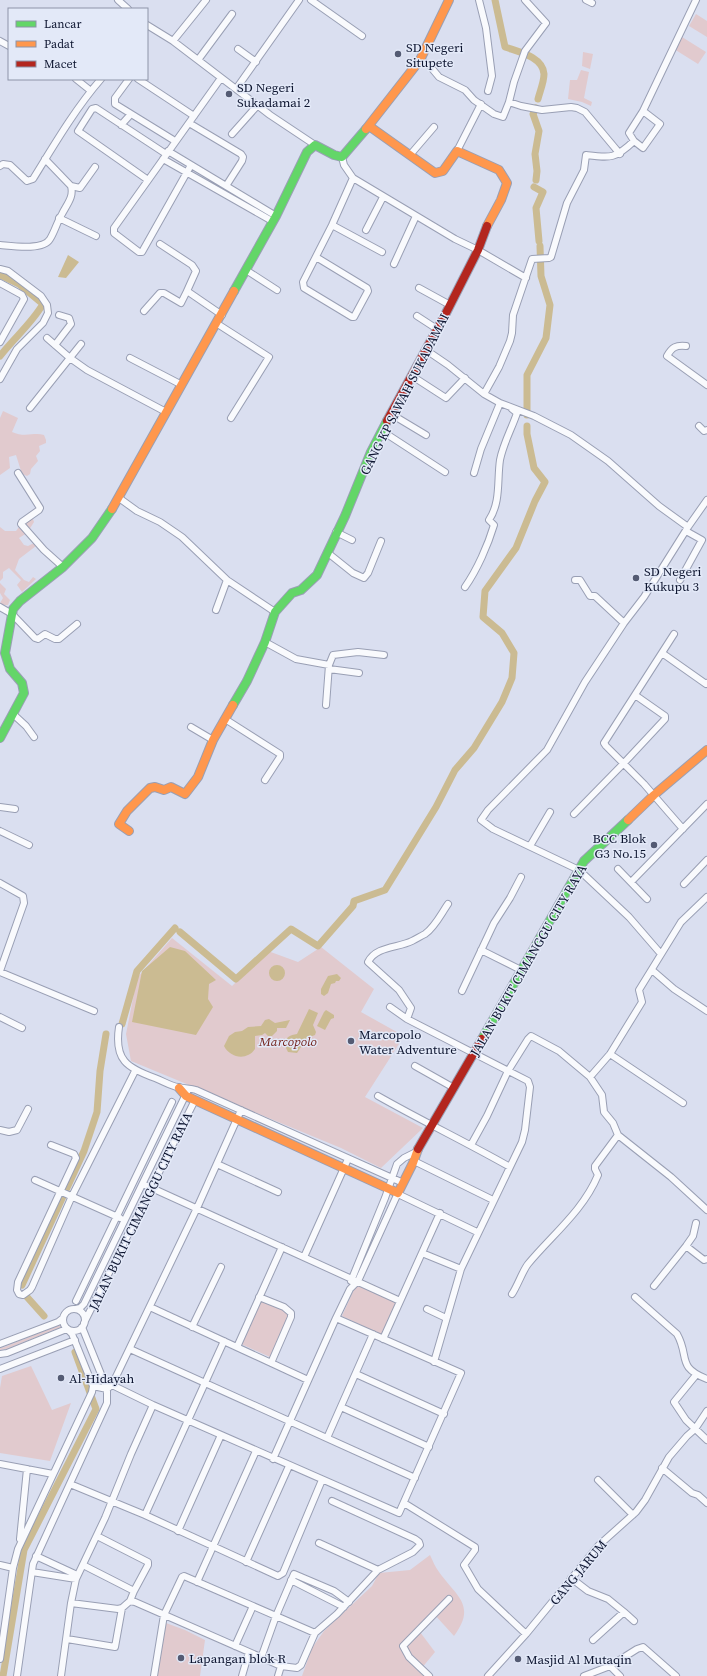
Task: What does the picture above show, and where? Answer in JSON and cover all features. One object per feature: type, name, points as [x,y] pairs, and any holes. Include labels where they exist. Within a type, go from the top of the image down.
[{"type":"street","points":[[118,0],[127,8]]},
{"type":"street","points":[[173,41],[206,0]]},
{"type":"street","points":[[236,89],[299,0]]},
{"type":"street","points":[[311,0],[362,36]]},
{"type":"street","points":[[342,157],[369,126],[420,60],[446,8],[448,0]]},
{"type":"street","points":[[479,0],[486,28],[492,76],[488,91]]},
{"type":"street","points":[[420,60],[429,65],[439,77],[465,90],[474,100],[494,114],[503,117],[525,51],[546,23],[525,0]]},
{"type":"street","points":[[643,111],[660,124],[644,148],[634,141],[629,133],[643,111],[696,0]]},
{"type":"street","points":[[198,60],[232,14]]},
{"type":"street","points":[[148,27],[173,41],[257,106],[315,145],[334,156],[342,157]]},
{"type":"street","points":[[238,49],[256,62]]},
{"type":"street","points":[[191,165],[143,250],[139,252],[113,231],[165,155],[221,78]]},
{"type":"street","points":[[77,80],[91,91]]},
{"type":"street","points":[[0,166],[3,164],[10,165],[27,182],[33,179],[91,91],[100,80]]},
{"type":"street","points":[[128,80],[115,98],[115,104],[175,141]]},
{"type":"street","points":[[140,80],[194,116]]},
{"type":"street","points":[[509,102],[542,110],[571,107],[577,108],[585,112],[620,154]]},
{"type":"street","points":[[369,126],[435,172],[439,173],[443,171],[457,151],[481,104]]},
{"type":"street","points":[[232,134],[257,106]]},
{"type":"street","points":[[148,180],[78,131],[94,108],[165,155],[186,172],[232,198],[274,218]]},
{"type":"street","points":[[121,125],[131,114]]},
{"type":"street","points":[[189,123],[241,154],[243,157],[226,186]]},
{"type":"street","points":[[410,155],[434,127]]},
{"type":"street","points":[[484,394],[499,367],[510,341],[513,315],[532,259],[551,257],[567,203],[584,170],[586,155],[608,157],[620,154],[634,141]]},
{"type":"street","points":[[0,738],[24,692],[24,688],[10,669],[5,653],[13,609],[20,601],[62,566],[92,538],[120,498],[166,412],[222,315],[274,218],[307,152],[315,145]]},
{"type":"street","name":"GANG KP SAWAH SUKADAMAI","points":[[275,612],[292,593],[301,590],[316,574],[328,554],[371,452],[450,305],[478,250],[480,241],[505,194],[507,183],[499,170],[457,151]]},
{"type":"street","points":[[165,155],[191,165],[236,191],[274,218]]},
{"type":"street","points":[[342,157],[344,166],[354,178],[455,239],[478,250],[526,278]]},
{"type":"street","points":[[45,159],[71,186],[80,188],[95,167]]},
{"type":"street","points":[[316,257],[368,288],[354,317],[304,288],[303,282],[354,178]]},
{"type":"street","points":[[0,245],[41,245],[48,242],[59,218],[71,199],[71,186]]},
{"type":"street","points":[[232,198],[236,191]]},
{"type":"street","points":[[366,230],[384,197]]},
{"type":"street","points":[[394,264],[416,216]]},
{"type":"street","points":[[59,218],[96,236]]},
{"type":"street","points":[[332,225],[382,252]]},
{"type":"street","points":[[144,311],[160,293],[164,292],[181,303],[196,271],[192,264],[160,244]]},
{"type":"street","points":[[0,269],[8,271],[41,296],[47,305],[46,318],[17,349],[0,379]]},
{"type":"street","points":[[246,270],[277,290]]},
{"type":"street","points":[[0,283],[22,295],[24,299],[1,337]]},
{"type":"street","points":[[419,288],[450,305]]},
{"type":"street","points":[[187,291],[222,315]]},
{"type":"street","points":[[55,345],[71,324],[69,318],[60,315]]},
{"type":"street","points":[[417,316],[437,329]]},
{"type":"street","points":[[216,323],[270,357],[231,418]]},
{"type":"street","points":[[47,338],[70,358],[87,370],[166,412]]},
{"type":"street","points":[[30,408],[81,344]]},
{"type":"street","points":[[686,346],[677,346],[672,348],[667,356],[707,385]]},
{"type":"street","points":[[426,350],[448,365],[484,394],[500,403],[534,416],[571,435],[608,461],[663,510],[705,541],[680,580]]},
{"type":"street","points":[[130,358],[182,385]]},
{"type":"street","points":[[412,376],[446,398],[465,378]]},
{"type":"street","points":[[474,473],[480,451],[500,403]]},
{"type":"street","points":[[465,587],[477,570],[478,562],[490,538],[494,525],[489,520],[493,514],[498,495],[500,460],[517,413],[508,406]]},
{"type":"street","points":[[391,414],[426,435]]},
{"type":"street","points":[[699,426],[704,431],[707,430]]},
{"type":"street","points":[[382,431],[445,472]]},
{"type":"street","points":[[18,474],[40,508],[21,524],[52,559],[62,566]]},
{"type":"street","points":[[120,498],[137,511],[160,522],[182,536],[227,580],[275,612],[265,642],[247,681],[214,740],[198,778],[185,794],[172,787],[164,790],[152,787],[130,808],[119,824],[129,831]]},
{"type":"street","points":[[661,954],[630,918],[579,870],[493,829],[481,820],[488,810],[547,750],[585,682],[624,623],[644,597],[707,500]]},
{"type":"street","points":[[336,532],[352,540]]},
{"type":"street","points":[[328,554],[364,578],[368,573],[381,541]]},
{"type":"street","points":[[216,610],[227,580]]},
{"type":"street","points":[[575,580],[580,580],[590,596],[595,596],[624,623]]},
{"type":"street","points":[[0,607],[12,614],[35,638],[38,639],[45,634],[55,639],[59,639],[77,624]]},
{"type":"street","points":[[674,634],[604,743],[654,795],[683,829]]},
{"type":"street","points":[[265,642],[296,659],[359,673]]},
{"type":"street","points":[[326,705],[329,667],[333,655],[358,652],[384,655]]},
{"type":"street","points":[[662,653],[707,684]]},
{"type":"street","points":[[574,814],[665,719],[665,716],[636,695]]},
{"type":"street","points":[[13,714],[26,726],[34,737]]},
{"type":"street","points":[[225,719],[280,754],[280,757],[265,780]]},
{"type":"street","points":[[191,727],[214,740]]},
{"type":"street","name":"JALAN BUKIT CIMANGGU CITY RAYA","points":[[186,1096],[399,1194],[401,1182],[414,1161],[416,1152],[579,870],[592,852],[654,795],[707,750]]},
{"type":"street","points":[[631,882],[707,804]]},
{"type":"street","points":[[0,806],[15,809]]},
{"type":"street","points":[[530,846],[550,812]]},
{"type":"street","points":[[0,831],[30,845]]},
{"type":"street","points":[[684,884],[707,860]]},
{"type":"street","points":[[618,869],[647,899]]},
{"type":"street","points":[[462,991],[481,950],[521,877]]},
{"type":"street","points":[[0,883],[23,896],[24,903],[0,972],[94,1011]]},
{"type":"street","points":[[590,1078],[610,1054],[642,1002],[639,990],[681,922],[707,897]]},
{"type":"street","points":[[407,1019],[411,1008],[399,990],[368,962],[372,955],[392,946],[410,942],[425,933],[434,924],[448,904]]},
{"type":"street","points":[[481,950],[521,970]]},
{"type":"street","points":[[652,970],[674,989],[707,1011]]},
{"type":"street","points":[[390,1007],[407,1019],[528,1082],[530,1087],[525,1130],[522,1142],[477,1232],[461,1269],[434,1362]]},
{"type":"street","points":[[0,1017],[22,1029],[0,1021]]},
{"type":"street","points":[[119,1026],[118,1042],[122,1056],[129,1066],[135,1071],[179,1088],[189,1087],[401,1182]]},
{"type":"street","points":[[470,1145],[487,1116],[508,1071],[528,1039],[532,1036],[559,1051],[590,1078],[601,1091],[604,1112],[611,1120],[618,1135],[671,1177],[707,1210]]},
{"type":"street","points":[[610,1054],[683,1103]]},
{"type":"street","points":[[415,1066],[454,1088]]},
{"type":"street","points":[[51,1145],[76,1156],[18,1282],[17,1290],[19,1294],[23,1296],[30,1290],[70,1196],[135,1071]]},
{"type":"street","name":"JALAN BUKIT CIMANGGU CITY RAYA","points":[[76,1309],[80,1308],[84,1304],[186,1096],[189,1087]]},
{"type":"street","points":[[179,1088],[186,1096]]},
{"type":"street","points":[[378,1096],[431,1126],[510,1167]]},
{"type":"street","name":"JALAN BUKIT CIMANGGU CITY RAYA","points":[[83,1325],[195,1100]]},
{"type":"street","points":[[76,1301],[172,1102]]},
{"type":"street","points":[[0,1130],[8,1132],[17,1130],[28,1110]]},
{"type":"street","points":[[17,1676],[32,1572],[36,1556],[107,1403],[110,1387],[150,1308],[241,1110]]},
{"type":"street","points":[[512,1294],[527,1265],[560,1231],[592,1190],[598,1176],[595,1166],[618,1135]]},
{"type":"street","points":[[350,1289],[351,1278],[368,1242],[391,1178],[398,1164],[404,1158],[416,1152]]},
{"type":"street","points":[[304,1257],[348,1159]]},
{"type":"street","points":[[414,1161],[493,1200]]},
{"type":"street","points":[[217,1164],[278,1192]]},
{"type":"street","points":[[35,1180],[125,1220]]},
{"type":"street","points":[[143,1184],[400,1301]]},
{"type":"street","points":[[273,1459],[336,1318],[350,1289],[358,1281],[399,1194],[477,1232]]},
{"type":"street","points":[[383,1339],[440,1213]]},
{"type":"street","points":[[654,1286],[693,1236],[696,1223]]},
{"type":"street","points":[[686,1246],[704,1260],[707,1260]]},
{"type":"street","points":[[237,1347],[282,1247]]},
{"type":"street","points":[[422,1253],[461,1269]]},
{"type":"street","points":[[192,1327],[221,1267]]},
{"type":"street","points":[[259,1297],[284,1307],[291,1313],[291,1317],[271,1363]]},
{"type":"street","points":[[634,1297],[677,1334],[689,1369],[707,1379]]},
{"type":"street","points":[[150,1308],[308,1380]]},
{"type":"street","points":[[0,1344],[58,1322],[63,1318],[67,1311],[76,1309],[83,1314],[83,1325],[110,1387]]},
{"type":"street","points":[[427,1309],[446,1318]]},
{"type":"street","points":[[19,1545],[91,1392],[75,1340],[64,1324],[63,1318]]},
{"type":"street","points":[[91,1392],[110,1387],[399,1514],[461,1374],[336,1318]]},
{"type":"street","points":[[0,1354],[7,1353],[64,1330],[76,1331],[83,1325]]},
{"type":"street","points":[[326,1438],[373,1334]]},
{"type":"street","points":[[0,1369],[75,1340]]},
{"type":"street","points":[[145,1515],[224,1341]]},
{"type":"street","points":[[130,1349],[415,1478]]},
{"type":"street","points":[[356,1374],[444,1414]]},
{"type":"street","points":[[696,1374],[674,1402],[686,1420],[707,1440]]},
{"type":"street","points":[[61,1676],[71,1603],[77,1577],[97,1536],[152,1405]]},
{"type":"street","points":[[341,1407],[429,1447]]},
{"type":"street","name":"GANG JARUM","points":[[488,1676],[526,1634],[598,1546],[633,1515],[646,1500],[662,1468],[675,1449],[695,1429],[707,1411]]},
{"type":"street","points":[[178,1530],[221,1435]]},
{"type":"street","points":[[197,1582],[256,1451]]},
{"type":"street","points":[[0,1464],[53,1474]]},
{"type":"street","points":[[246,1562],[289,1466]]},
{"type":"street","points":[[662,1468],[692,1493],[698,1495],[707,1503]]},
{"type":"street","points":[[0,1659],[13,1568],[19,1545],[27,1469]]},
{"type":"street","points":[[70,1484],[145,1515],[246,1562],[281,1576],[322,1480]]},
{"type":"street","points":[[598,1480],[633,1515]]},
{"type":"street","points":[[130,1601],[281,1666],[295,1668],[299,1667],[315,1633],[349,1602],[378,1570],[417,1550],[420,1543],[332,1501]]},
{"type":"street","points":[[404,1503],[475,1547],[475,1550],[464,1565],[478,1589],[526,1634]]},
{"type":"street","points":[[66,1639],[115,1647],[122,1608],[130,1601],[148,1565],[148,1562],[97,1536]]},
{"type":"street","points":[[319,1543],[378,1570]]},
{"type":"street","points":[[36,1556],[77,1577]]},
{"type":"street","points":[[0,1565],[13,1568]]},
{"type":"street","points":[[83,1565],[134,1591]]},
{"type":"street","points":[[32,1572],[77,1577]]},
{"type":"street","points":[[261,1658],[291,1580],[296,1574],[334,1591],[349,1602]]},
{"type":"street","points":[[154,1676],[164,1615],[180,1578],[184,1576],[315,1633]]},
{"type":"street","points":[[572,1578],[588,1591],[608,1599],[634,1621]]},
{"type":"street","points":[[291,1580],[344,1607]]},
{"type":"street","points":[[429,1676],[409,1657],[403,1646],[449,1599]]},
{"type":"street","points":[[71,1603],[106,1608],[122,1608]]},
{"type":"street","points":[[235,1646],[253,1606]]},
{"type":"street","points":[[593,1640],[624,1612]]},
{"type":"street","points":[[584,1676],[610,1666],[637,1649],[643,1647],[676,1676]]},
{"type":"street","points":[[242,1676],[249,1652]]},
{"type":"street","points":[[278,1676],[281,1666]]},
{"type":"street","points":[[610,1666],[620,1676]]},
{"type":"green space","points":[[696,14],[707,21],[707,37],[689,26]]},
{"type":"green space","points":[[682,37],[706,52],[698,64],[674,49]]},
{"type":"green space","points":[[583,52],[593,54],[590,69],[582,66]]},
{"type":"green space","points":[[581,70],[589,72],[584,98],[592,102],[591,106],[582,102],[568,99],[570,80],[577,80]]},
{"type":"green space","points":[[3,411],[18,418],[12,432],[21,435],[44,435],[46,440],[46,443],[39,446],[40,451],[36,456],[38,461],[31,469],[30,474],[27,476],[22,474],[16,455],[9,457],[10,468],[0,475],[0,418]]},
{"type":"green space","points":[[29,517],[33,519],[34,522],[27,533],[19,538],[24,545],[28,546],[34,543],[36,546],[19,559],[15,570],[24,580],[29,582],[33,577],[36,579],[22,592],[17,585],[21,580],[9,568],[3,572],[3,578],[0,581],[0,527],[5,531],[16,531],[21,521]]},
{"type":"green space","points":[[0,583],[6,589],[4,594],[10,600],[8,605],[2,605],[0,603],[3,598],[0,593]]},
{"type":"green space","name":"Marcopolo","points":[[172,938],[232,986],[268,951],[298,962],[321,947],[374,989],[361,1012],[404,1036],[365,1097],[423,1128],[381,1168],[341,1148],[131,1061],[126,1034],[137,978]]},
{"type":"green space","points":[[356,1285],[397,1302],[382,1335],[342,1316]]},
{"type":"green space","points":[[261,1300],[289,1313],[270,1357],[241,1344]]},
{"type":"green space","points":[[60,1325],[61,1327],[0,1350],[0,1348]]},
{"type":"green space","points":[[31,1366],[52,1410],[71,1403],[50,1461],[0,1453],[0,1388],[2,1376]]},
{"type":"green space","points":[[430,1555],[435,1566],[462,1601],[464,1616],[461,1625],[454,1636],[434,1614],[420,1632],[435,1652],[421,1669],[426,1676],[302,1676],[312,1648],[324,1631],[372,1586],[379,1573],[410,1570]]},
{"type":"green space","name":"Lapangan blok R","points":[[166,1623],[205,1640],[200,1676],[157,1676]]},
{"type":"shaded area","points":[[68,255],[79,262],[66,278],[58,277]]},
{"type":"shaded area","points":[[170,947],[185,951],[216,980],[209,984],[208,999],[213,1007],[196,1035],[132,1022],[142,971]]},
{"type":"shaded area","points":[[277,965],[283,967],[285,973],[283,979],[277,981],[271,979],[269,973],[271,967]]},
{"type":"shaded area","points":[[337,974],[341,978],[339,981],[331,984],[328,993],[324,996],[321,994],[321,989],[328,976]]},
{"type":"shaded area","points":[[309,1009],[318,1013],[313,1025],[316,1032],[315,1035],[307,1038],[297,1053],[288,1052],[284,1044],[289,1037],[297,1034]]},
{"type":"shaded area","points":[[326,1010],[334,1015],[334,1018],[331,1019],[325,1030],[317,1026]]},
{"type":"shaded area","points":[[269,1019],[275,1023],[290,1020],[286,1028],[277,1028],[277,1031],[272,1036],[268,1036],[265,1033],[255,1036],[255,1049],[248,1055],[234,1055],[224,1046],[229,1036],[235,1032],[242,1031],[248,1027],[261,1026],[265,1020]]},
{"type":"waterway","points":[[495,0],[505,47],[535,59],[543,68],[544,77],[538,99]]},
{"type":"waterway","points":[[536,108],[533,114],[539,131],[535,154],[537,171],[536,180]]},
{"type":"waterway","points":[[534,187],[543,192],[536,208],[539,241]]},
{"type":"waterway","points":[[527,415],[527,375],[546,338],[550,305],[541,276],[540,246]]},
{"type":"waterway","points":[[0,275],[19,284],[43,304],[34,318],[0,356]]},
{"type":"waterway","points":[[180,932],[236,979],[291,929],[318,946],[353,906],[354,901],[385,890],[436,807],[455,770],[474,748],[502,702],[512,678],[514,653],[502,633],[483,617],[485,591],[516,548],[535,501],[545,482],[534,468],[527,434],[527,426]]},
{"type":"waterway","points":[[122,1024],[137,971],[175,928]]},
{"type":"waterway","points":[[22,1285],[84,1151],[97,1112],[100,1071],[106,1034]]},
{"type":"waterway","points":[[27,1297],[44,1316]]},
{"type":"waterway","points":[[3,1676],[24,1550],[96,1409],[75,1352]]},
{"type":"traffic: fast","points":[[234,291],[276,216],[307,152],[315,145],[334,155],[342,157],[366,129]]},
{"type":"traffic: fast","points":[[233,705],[247,681],[265,642],[275,612],[292,593],[301,590],[317,575],[345,516],[371,452],[387,421]]},
{"type":"traffic: fast","points":[[0,738],[24,693],[22,683],[10,669],[5,653],[13,609],[20,601],[63,567],[92,538],[112,509]]},
{"type":"traffic: fast","points":[[482,1039],[584,861],[628,820]]},
{"type":"traffic: slow","points":[[366,129],[420,60],[449,0]]},
{"type":"traffic: slow","points":[[369,126],[435,173],[443,171],[457,151],[499,170],[507,183],[501,200],[487,226]]},
{"type":"traffic: slow","points":[[112,509],[234,291]]},
{"type":"traffic: slow","points":[[129,831],[119,824],[127,811],[150,788],[155,787],[164,790],[171,787],[185,794],[198,777],[213,740],[233,705]]},
{"type":"traffic: slow","points":[[628,820],[654,795],[707,750]]},
{"type":"traffic: slow","points":[[179,1088],[186,1096],[398,1193],[413,1163],[418,1149]]},
{"type":"traffic: jam","points":[[387,421],[445,315],[478,250],[487,226]]},
{"type":"traffic: jam","points":[[418,1149],[482,1039]]},
{"type":"place","name":"SD Negeri Situpete","points":[[398,54]]},
{"type":"place","name":"SD Negeri Sukadamai 2","points":[[229,94]]},
{"type":"place","name":"SD Negeri Kukupu 3","points":[[636,578]]},
{"type":"place","name":"BCC Blok G3 No.15","points":[[654,845]]},
{"type":"place","name":"Marcopolo Water Adventure","points":[[351,1041]]},
{"type":"place","name":"Al-Hidayah","points":[[61,1378]]},
{"type":"place","name":"Lapangan blok R","points":[[181,1658]]},
{"type":"place","name":"Masjid Al Mutaqin","points":[[518,1659]]}]
